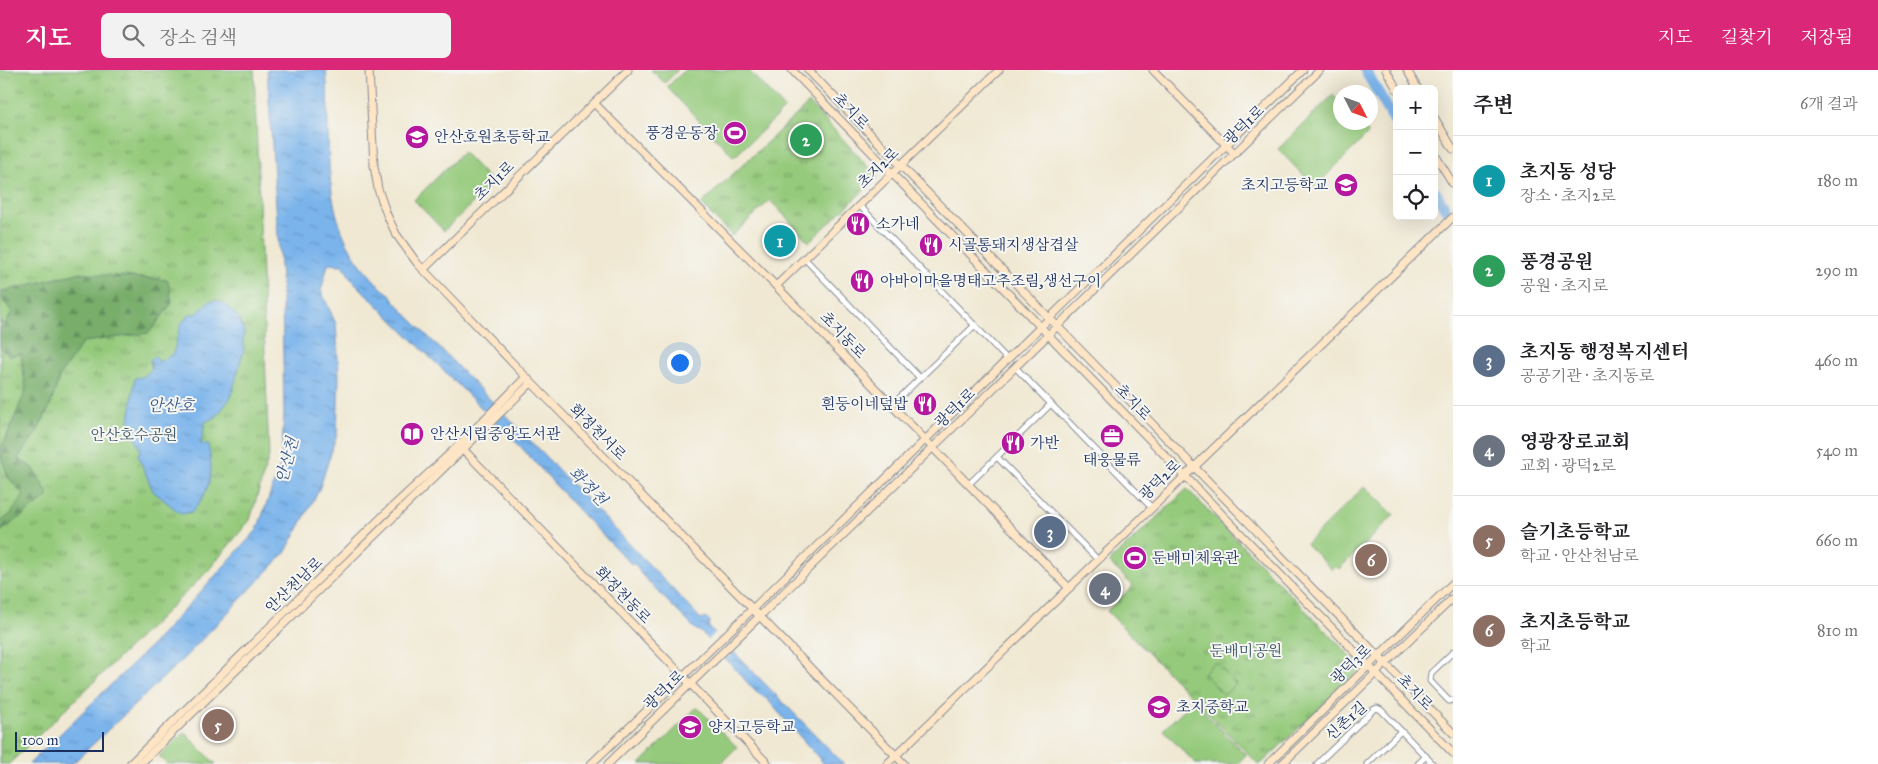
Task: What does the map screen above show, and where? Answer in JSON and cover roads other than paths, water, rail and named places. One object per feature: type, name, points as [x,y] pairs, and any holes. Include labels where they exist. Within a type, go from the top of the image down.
[{"type":"street","name":"화정천서로","points":[[369,70],[374,166],[378,189],[396,234],[423,270],[528,380],[904,764]]},
{"type":"street","name":"초지1로","points":[[423,270],[628,70]]},
{"type":"street","name":"초지로","points":[[792,70],[1453,752]]},
{"type":"street","name":"초지로","points":[[808,70],[1453,733]]},
{"type":"street","name":"초지2로","points":[[776,286],[999,70]]},
{"type":"street","points":[[1153,70],[1234,153]]},
{"type":"street","name":"광덕1로","points":[[591,764],[734,627],[1303,70]]},
{"type":"street","name":"광덕1로","points":[[608,764],[1320,70]]},
{"type":"street","points":[[1386,70],[1395,85]]},
{"type":"street","points":[[1407,70],[1416,85]]},
{"type":"street","name":"초지동로","points":[[594,103],[776,286],[1069,588]]},
{"type":"street","points":[[1438,124],[1453,149]]},
{"type":"street","points":[[1438,159],[1453,184]]},
{"type":"street","points":[[859,205],[1007,359]]},
{"type":"street","name":"광덕2로","points":[[887,764],[1453,217]]},
{"type":"street","points":[[804,258],[920,378]]},
{"type":"street","points":[[892,405],[975,325]]},
{"type":"street","points":[[1016,367],[1152,508]]},
{"type":"street","name":"안산천남로","points":[[130,764],[142,761],[390,509],[461,447],[528,380]]},
{"type":"street","points":[[968,485],[1051,404]]},
{"type":"street","name":"화정천동로","points":[[461,447],[768,764]]},
{"type":"street","points":[[997,457],[1098,560]]},
{"type":"street","name":"광덕3로","points":[[1268,764],[1453,583]]},
{"type":"street","name":"광덕3로","points":[[1282,764],[1453,598]]},
{"type":"street","points":[[1453,652],[1431,673],[1430,681],[1449,701],[1453,700]]},
{"type":"street","name":"신촌1길","points":[[1317,764],[1377,708],[1433,764]]},
{"type":"street","points":[[1367,764],[1401,731]]},
{"type":"street","points":[[1418,764],[1426,756]]},
{"type":"water","name":"안산천","points":[[267,70],[326,70],[328,149],[333,201],[340,226],[350,249],[366,271],[701,619],[706,618],[710,621],[708,626],[844,764],[824,764],[767,699],[756,692],[701,632],[695,629],[641,574],[635,564],[631,564],[579,511],[521,447],[352,280],[343,265],[328,264],[321,291],[336,324],[339,376],[337,434],[319,490],[285,553],[184,658],[72,764],[29,764],[151,646],[257,530],[281,464],[284,414],[282,295]]},
{"type":"water","name":"안산호","points":[[216,300],[225,304],[239,318],[244,332],[244,348],[231,397],[216,417],[205,422],[201,444],[208,445],[211,464],[207,488],[192,512],[181,514],[153,491],[138,455],[141,449],[134,436],[130,437],[129,422],[135,378],[143,377],[152,369],[150,360],[155,356],[159,362],[173,354],[181,324],[190,314],[197,314],[208,302]]},
{"type":"waterway","points":[[1365,70],[1393,118]]},
{"type":"waterway","points":[[1438,197],[1445,208]]},
{"type":"place","name":"풍경운동장","points":[[735,133]]},
{"type":"place","name":"안산호원초등학교","points":[[417,137]]},
{"type":"place","name":"풍경공원","points":[[806,140]]},
{"type":"place","name":"초지고등학교","points":[[1346,185]]},
{"type":"place","name":"소가네","points":[[858,224]]},
{"type":"place","name":"초지동 성당","points":[[780,241]]},
{"type":"place","name":"시골통돼지생삼겹살","points":[[931,245]]},
{"type":"place","name":"아바이마을명태고추조림,생선구이","points":[[862,281]]},
{"type":"place","name":"흰둥이네덮밥","points":[[925,404]]},
{"type":"place","name":"안산시립중앙도서관","points":[[412,434]]},
{"type":"place","name":"태웅물류","points":[[1112,436]]},
{"type":"place","name":"가반","points":[[1013,443]]},
{"type":"place","name":"초지동 행정복지센터","points":[[1050,532]]},
{"type":"place","name":"둔배미체육관","points":[[1135,558]]},
{"type":"place","name":"초지초등학교","points":[[1371,560]]},
{"type":"place","name":"영광장로교회","points":[[1105,589]]},
{"type":"place","name":"초지중학교","points":[[1159,707]]},
{"type":"place","name":"슬기초등학교","points":[[218,725]]},
{"type":"place","name":"양지고등학교","points":[[690,727]]},
{"type":"park label","name":"안산호수공원","points":[[134,435]]},
{"type":"park label","name":"둔배미공원","points":[[1246,651]]},
{"type":"water label","name":"화정천","points":[[588,486]]}]
